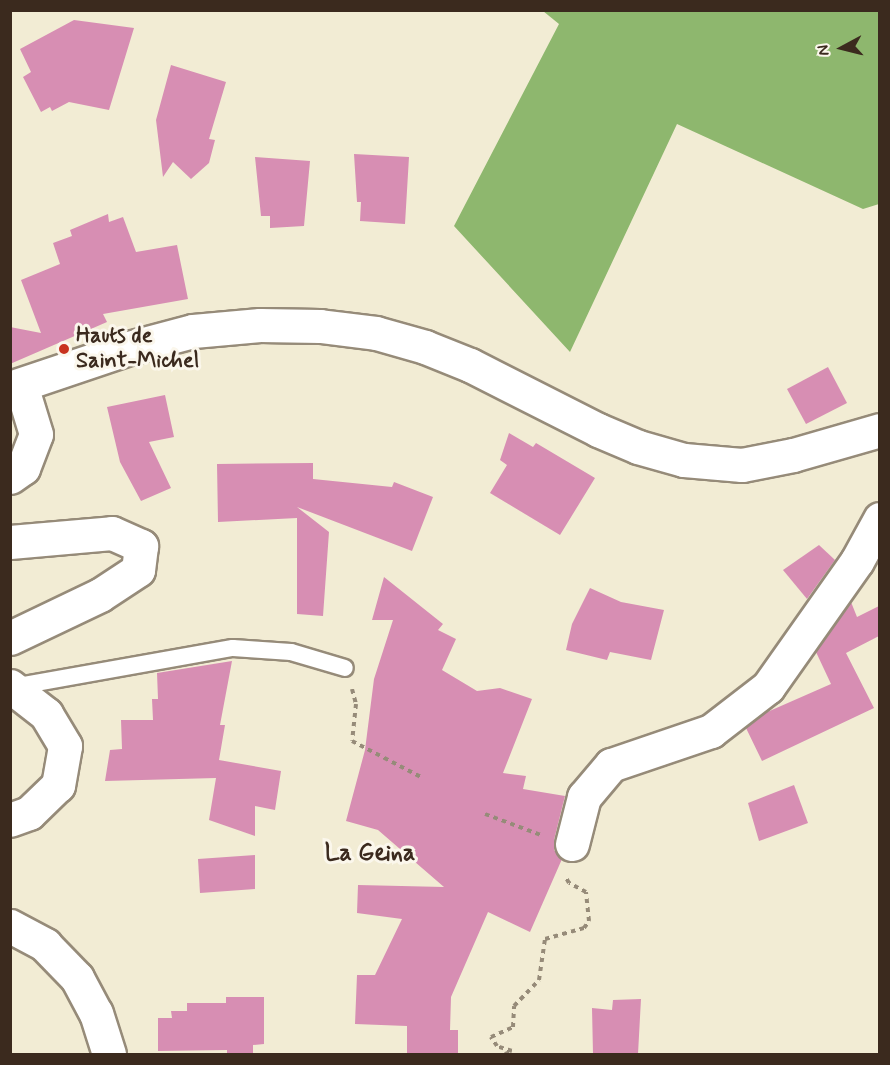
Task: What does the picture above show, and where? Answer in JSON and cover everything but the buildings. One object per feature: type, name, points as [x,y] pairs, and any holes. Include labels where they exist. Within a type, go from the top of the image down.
[{"type":"street","points":[[10,477],[23,468],[36,434],[16,386],[129,348],[193,331],[260,325],[321,326],[376,333],[425,347],[470,365],[598,430],[638,447],[684,460],[742,465],[793,456],[879,430]]},
{"type":"street","points":[[572,844],[584,797],[611,765],[711,731],[768,687],[857,561],[879,519]]},
{"type":"street","points":[[10,542],[112,533],[141,546],[138,570],[100,595],[10,638]]},
{"type":"street","points":[[10,820],[29,813],[58,785],[65,746],[46,714],[12,686]]},
{"type":"street","points":[[10,926],[45,945],[77,978],[92,1004],[109,1054]]},
{"type":"lane","points":[[12,686],[233,648],[291,652],[345,668]]},
{"type":"path","points":[[345,668],[356,704],[352,741],[421,777]]},
{"type":"path","points":[[485,814],[572,844],[565,877],[569,883],[586,892],[589,921],[584,928],[545,939],[539,980],[514,1006],[513,1027],[491,1037],[497,1046],[512,1051],[506,1054]]},
{"type":"green space","points":[[543,11],[879,11],[879,204],[863,209],[677,124],[570,352],[454,226],[559,24]]},
{"type":"place","name":"Hauts de Saint-Michel","points":[[64,349]]},
{"type":"district","name":"La Geina","points":[[370,854]]}]
